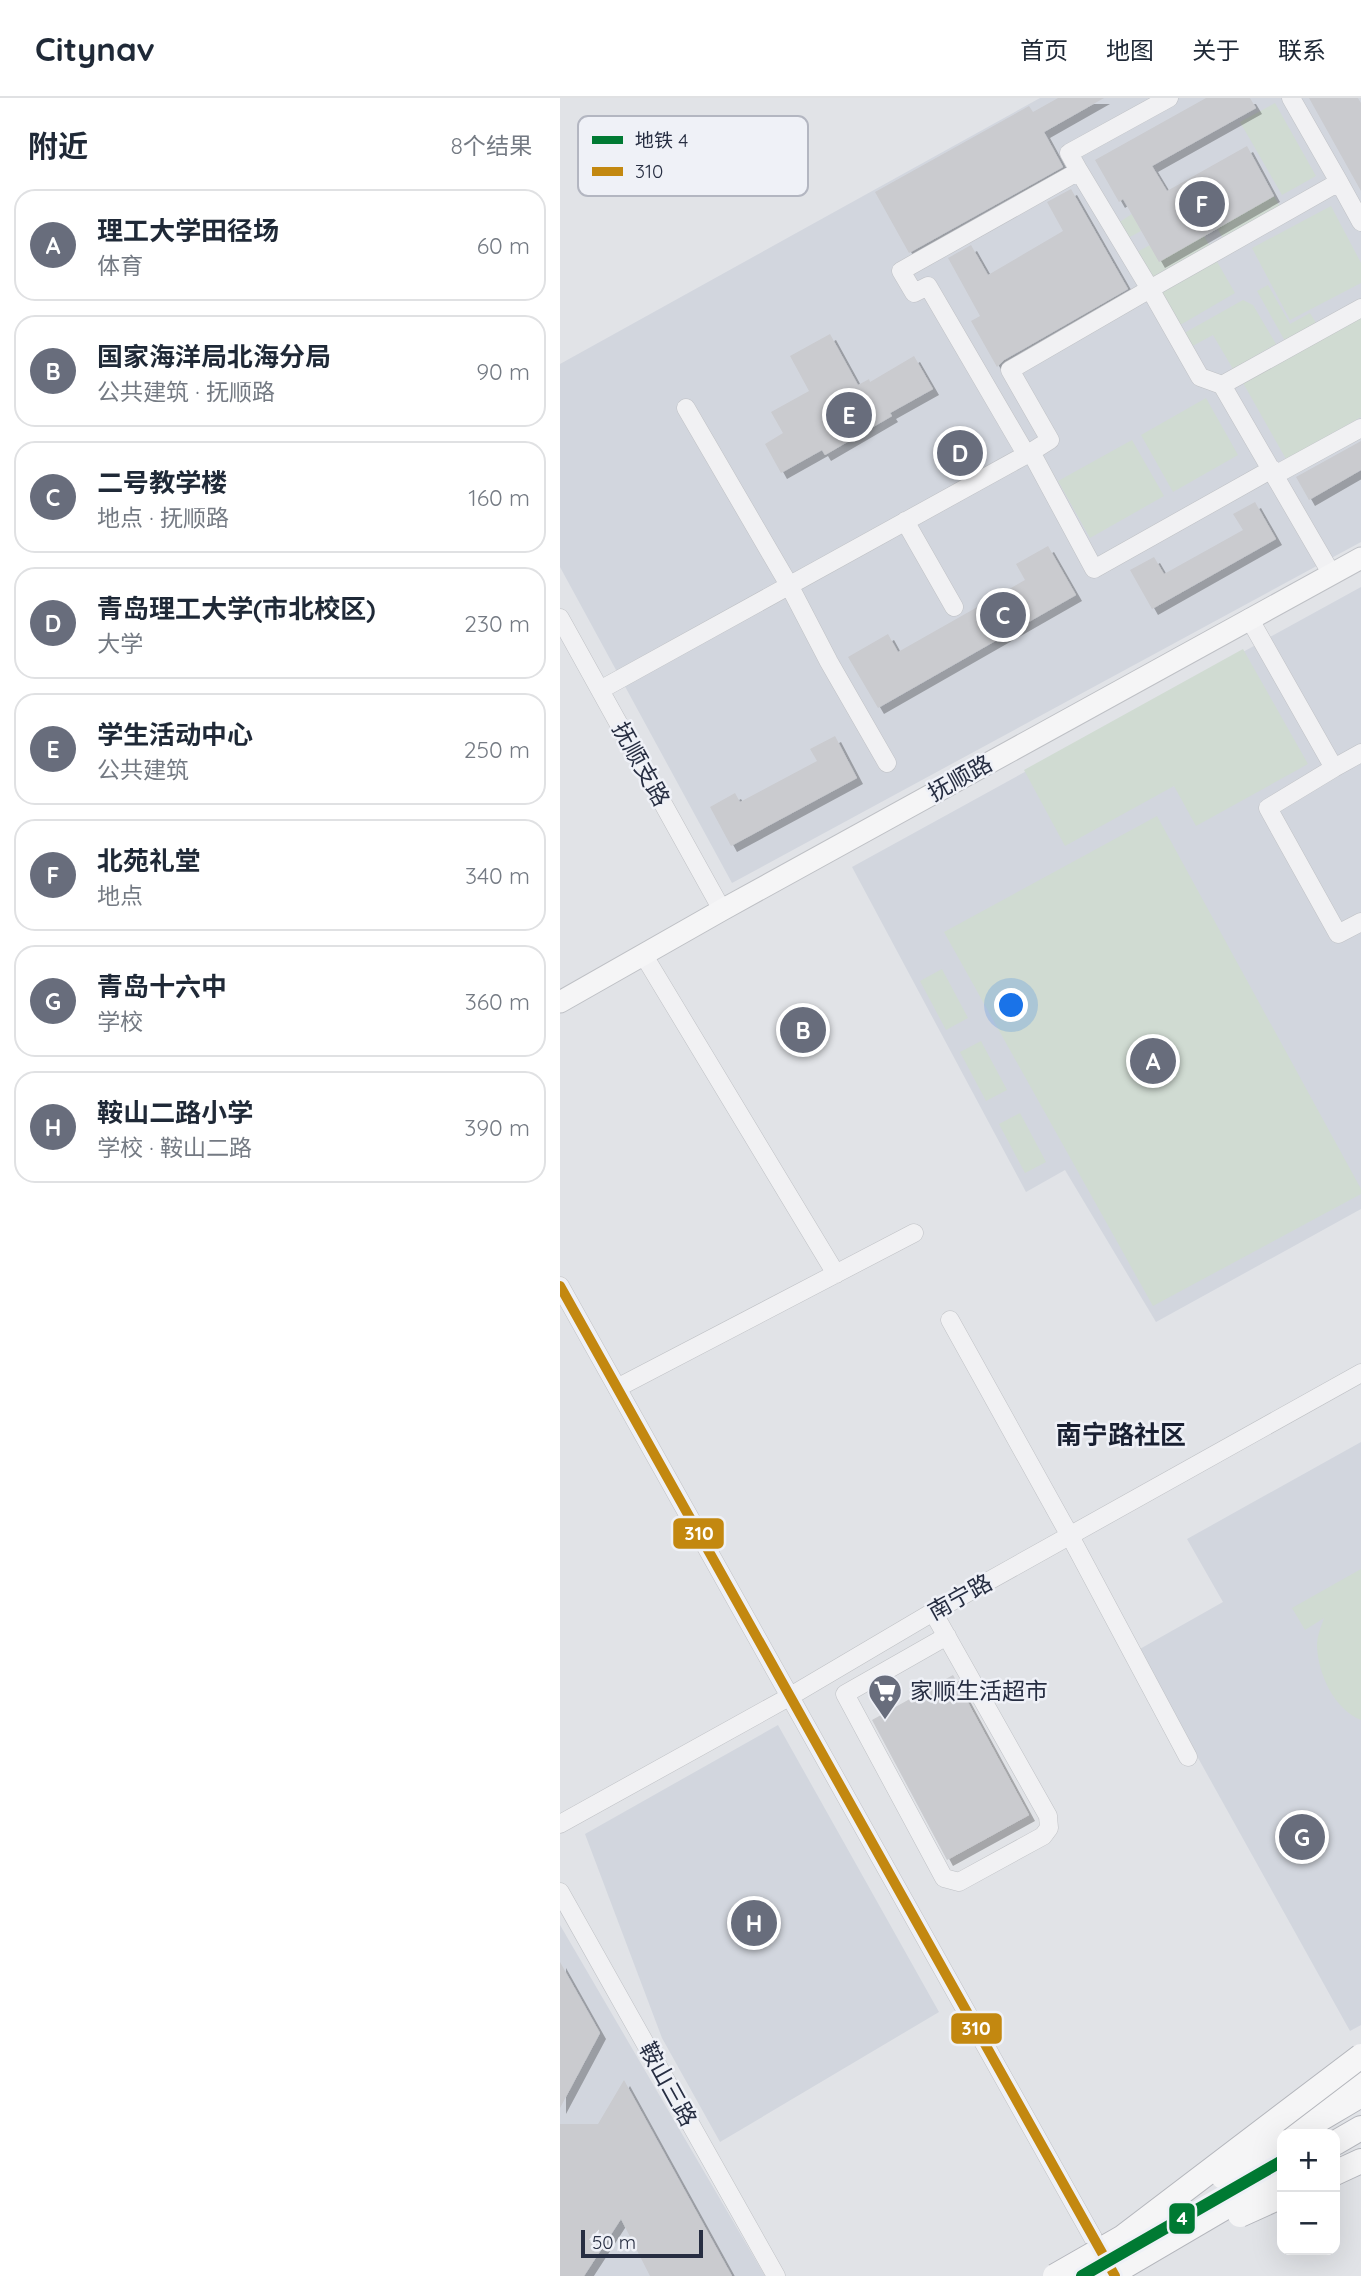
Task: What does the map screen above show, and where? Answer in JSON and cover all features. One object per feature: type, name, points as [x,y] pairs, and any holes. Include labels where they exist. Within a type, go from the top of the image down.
[{"type":"highway","points":[[1108,2243],[1361,2056]]},
{"type":"highway","points":[[1303,2129],[1361,2095]]},
{"type":"highway","points":[[1340,2140],[1361,2128]]},
{"type":"highway","points":[[1055,2276],[1277,2145]]},
{"type":"highway","points":[[1340,2170],[1361,2161]]},
{"type":"highway","points":[[1121,2272],[1277,2177]]},
{"type":"highway","points":[[1108,2276],[1277,2198]]},
{"type":"main road","name":"抚顺路","points":[[560,1002],[1249,618],[1328,567],[1361,558]]},
{"type":"main road","points":[[1048,2276],[1108,2243],[1361,2077]]},
{"type":"main road","points":[[1340,2149],[1361,2137]]},
{"type":"main road","points":[[1121,2272],[1277,2185]]},
{"type":"street","points":[[1169,98],[1069,153],[1200,377],[1222,385],[1328,567]]},
{"type":"street","points":[[1291,98],[1361,222]]},
{"type":"street","points":[[1079,171],[901,271],[914,293],[928,286],[1094,569],[1273,472],[1361,428]]},
{"type":"street","points":[[600,690],[1050,440],[1010,370],[1339,182]]},
{"type":"street","points":[[1222,385],[1361,308]]},
{"type":"street","points":[[686,408],[789,585],[887,763]]},
{"type":"street","points":[[905,521],[954,607]]},
{"type":"street","name":"抚顺支路","points":[[560,618],[722,910]]},
{"type":"street","points":[[1249,618],[1334,768]]},
{"type":"street","points":[[1361,753],[1268,808],[1338,934],[1361,922]]},
{"type":"street","points":[[643,954],[836,1274]]},
{"type":"street","points":[[617,1388],[914,1233]]},
{"type":"street","points":[[560,1286],[789,1697],[1108,2243],[1121,2272]]},
{"type":"street","points":[[950,1320],[1188,1757]]},
{"type":"street","name":"南宁路","points":[[560,1824],[1361,1373]]},
{"type":"street","points":[[933,1612],[947,1636],[1048,1816],[1049,1828],[1043,1836],[959,1882],[944,1878],[845,1694],[947,1636]]},
{"type":"street","name":"鞍山三路","points":[[560,1892],[776,2276]]},
{"type":"shaded area","points":[[1040,98],[1361,98],[1361,542],[732,883],[560,567],[560,364]]},
{"type":"shaded area","points":[[1275,103],[1316,176],[1282,195],[1240,122]]},
{"type":"shaded area","points":[[1274,196],[1281,208],[1224,240],[1217,228]]},
{"type":"shaded area","points":[[1331,206],[1361,263],[1361,283],[1290,320],[1252,248]]},
{"type":"shaded area","points":[[1132,214],[1141,231],[1128,238],[1118,223]]},
{"type":"shaded area","points":[[1204,236],[1211,248],[1153,281],[1137,252],[1150,245]]},
{"type":"shaded area","points":[[1215,258],[1235,293],[1175,328],[1155,292]]},
{"type":"shaded area","points":[[1268,285],[1290,324],[1310,313],[1316,323],[1285,341],[1257,291]]},
{"type":"shaded area","points":[[1243,300],[1253,305],[1276,344],[1233,369],[1213,335],[1187,349],[1179,336]]},
{"type":"shaded area","points":[[1361,315],[1361,417],[1286,459],[1242,381]]},
{"type":"shaded area","points":[[1206,398],[1238,455],[1173,492],[1141,435]]},
{"type":"shaded area","points":[[1132,440],[1164,496],[1090,538],[1058,481]]},
{"type":"shaded area","points":[[1361,587],[1361,1209],[1156,1322],[1065,1170],[1026,1192],[852,867]]},
{"type":"shaded area","points":[[1243,649],[1308,764],[1196,826],[1174,786],[1065,846],[1024,770]]},
{"type":"shaded area","points":[[1157,816],[1361,1189],[1361,1194],[1153,1306],[944,932]]},
{"type":"shaded area","points":[[942,969],[968,1018],[946,1030],[920,981]]},
{"type":"shaded area","points":[[981,1041],[1007,1090],[986,1101],[960,1052]]},
{"type":"shaded area","points":[[1020,1113],[1046,1162],[1025,1173],[999,1124]]},
{"type":"shaded area","points":[[1361,1442],[1361,2025],[1350,2031],[1138,1650],[1223,1602],[1187,1539]]},
{"type":"shaded area","points":[[1361,1569],[1361,1720],[1351,1715],[1335,1699],[1320,1668],[1317,1646],[1324,1618],[1305,1630],[1292,1608]]},
{"type":"shaded area","points":[[778,1725],[939,2012],[720,2142],[662,2038],[585,1834]]},
{"type":"shaded area","points":[[560,1925],[765,2276],[560,2276]]},
{"type":"building","points":[[1058,98],[1104,98],[1044,132],[1063,167],[909,253],[875,192],[1029,106],[1033,112]]},
{"type":"building","points":[[1206,98],[1250,98],[1256,108],[1152,166],[1167,191],[1247,146],[1274,196],[1159,262],[1123,199],[1119,202],[1095,160]]},
{"type":"building","points":[[1309,98],[1358,98],[1361,103],[1361,191]]},
{"type":"building","points":[[1071,189],[1128,289],[1004,360],[997,367],[971,321],[980,316],[948,258],[971,245],[988,275],[1063,231],[1047,202]]},
{"type":"building","points":[[830,334],[858,385],[869,379],[870,382],[914,356],[933,389],[825,455],[822,450],[781,473],[765,444],[783,433],[771,412],[809,391],[790,356]]},
{"type":"building","points":[[1361,441],[1361,470],[1309,500],[1296,477]]},
{"type":"building","points":[[1255,502],[1276,539],[1152,609],[1130,570],[1154,557],[1164,574],[1243,530],[1233,514]]},
{"type":"building","points":[[1048,546],[1076,595],[878,708],[848,657],[888,634],[898,652],[1025,580],[1016,564]]},
{"type":"building","points":[[835,736],[857,778],[731,846],[710,807],[735,793],[740,802],[817,761],[810,749]]},
{"type":"building","points":[[953,1675],[1029,1815],[947,1860],[872,1720]]},
{"type":"building","points":[[560,1962],[600,2033],[560,2108]]},
{"type":"building","points":[[624,2080],[732,2276],[650,2276],[621,2219],[584,2276],[560,2276],[560,2124],[598,2124]]},
{"type":"metro line","name":"4","points":[[1082,2276],[1277,2164]]},
{"type":"transit line","name":"310","points":[[560,1286],[1115,2276]]},
{"type":"place","name":"北苑礼堂","points":[[1202,204]]},
{"type":"place","name":"学生活动中心","points":[[849,415]]},
{"type":"place","name":"青岛理工大学(市北校区)","points":[[960,453]]},
{"type":"place","name":"二号教学楼","points":[[1003,615]]},
{"type":"place","name":"国家海洋局北海分局","points":[[803,1030]]},
{"type":"place","name":"理工大学田径场","points":[[1153,1061]]},
{"type":"place","name":"家顺生活超市","points":[[885,1721]]},
{"type":"place","name":"青岛十六中","points":[[1302,1837]]},
{"type":"place","name":"鞍山二路小学","points":[[754,1923]]},
{"type":"district","name":"南宁路社区","points":[[1121,1435]]}]
